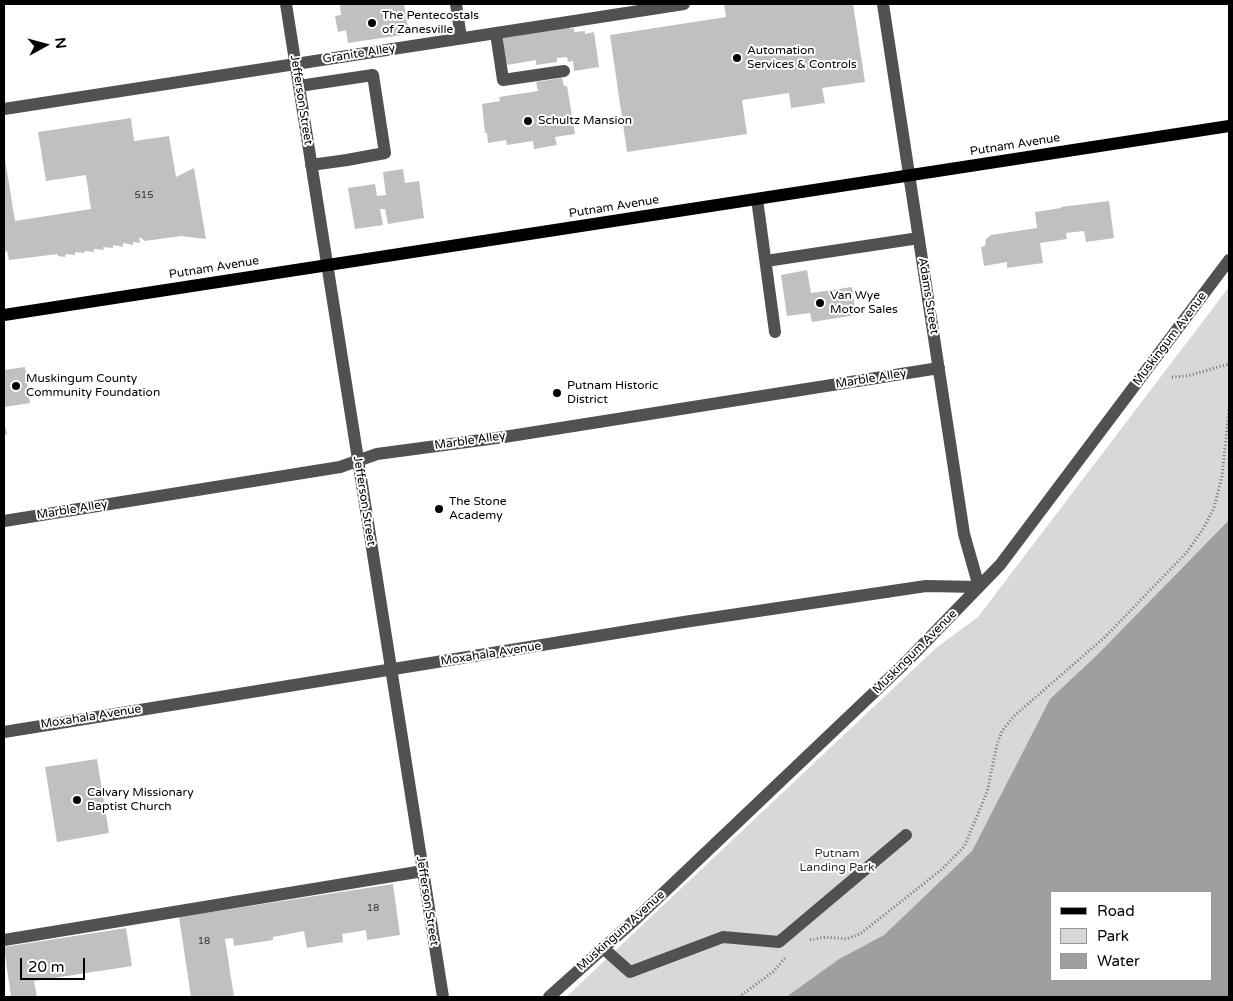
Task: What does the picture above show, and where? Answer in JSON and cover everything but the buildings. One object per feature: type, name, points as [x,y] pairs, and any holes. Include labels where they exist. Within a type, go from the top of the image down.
[{"type":"main road","name":"Putnam Avenue","points":[[4,315],[1229,126]]},
{"type":"street","name":"Jefferson Street","points":[[286,4],[443,997]]},
{"type":"street","points":[[456,4],[461,38]]},
{"type":"street","name":"Granite Alley","points":[[4,109],[684,4]]},
{"type":"street","name":"Adams Street","points":[[883,4],[964,534],[979,588]]},
{"type":"street","points":[[496,33],[503,80],[564,71]]},
{"type":"street","points":[[299,86],[373,75],[385,152],[311,165]]},
{"type":"street","points":[[757,199],[776,332]]},
{"type":"street","points":[[766,261],[919,238]]},
{"type":"street","name":"Muskingum Avenue","points":[[549,997],[638,917],[905,664],[979,588],[1000,565],[1229,260]]},
{"type":"street","name":"Marble Alley","points":[[4,521],[340,468],[377,454],[514,435],[939,368]]},
{"type":"street","name":"Moxahala Avenue","points":[[4,732],[684,622],[926,586],[979,588]]},
{"type":"street","points":[[603,948],[630,972],[723,937],[779,942],[906,835]]},
{"type":"street","points":[[4,940],[423,871]]},
{"type":"path","points":[[1172,377],[1187,376],[1229,364]]},
{"type":"path","points":[[805,940],[846,939],[860,934],[941,870],[964,848],[988,792],[997,744],[1002,731],[1014,716],[1105,637],[1187,552],[1203,529],[1214,508],[1222,476],[1229,410]]},
{"type":"path","points":[[739,997],[774,971],[785,957]]},
{"type":"green space","name":"Putnam Landing Park","points":[[1229,287],[1229,520],[1097,655],[1050,699],[972,851],[884,935],[839,959],[786,997],[566,997],[936,648],[978,617]]},
{"type":"water","points":[[1229,520],[1229,997],[786,997],[839,959],[884,935],[972,851],[1050,699],[1097,655]]},
{"type":"place","name":"The Pentecostals of Zanesville","points":[[372,23]]},
{"type":"place","name":"Automation Services & Controls","points":[[737,58]]},
{"type":"place","name":"Schultz Mansion","points":[[528,121]]},
{"type":"place","name":"Van Wye Motor Sales","points":[[820,303]]},
{"type":"place","name":"Muskingum County Community Foundation","points":[[16,386]]},
{"type":"place","name":"Putnam Historic District","points":[[557,393]]},
{"type":"place","name":"The Stone Academy","points":[[439,509]]},
{"type":"place","name":"Calvary Missionary Baptist Church","points":[[77,800]]}]
